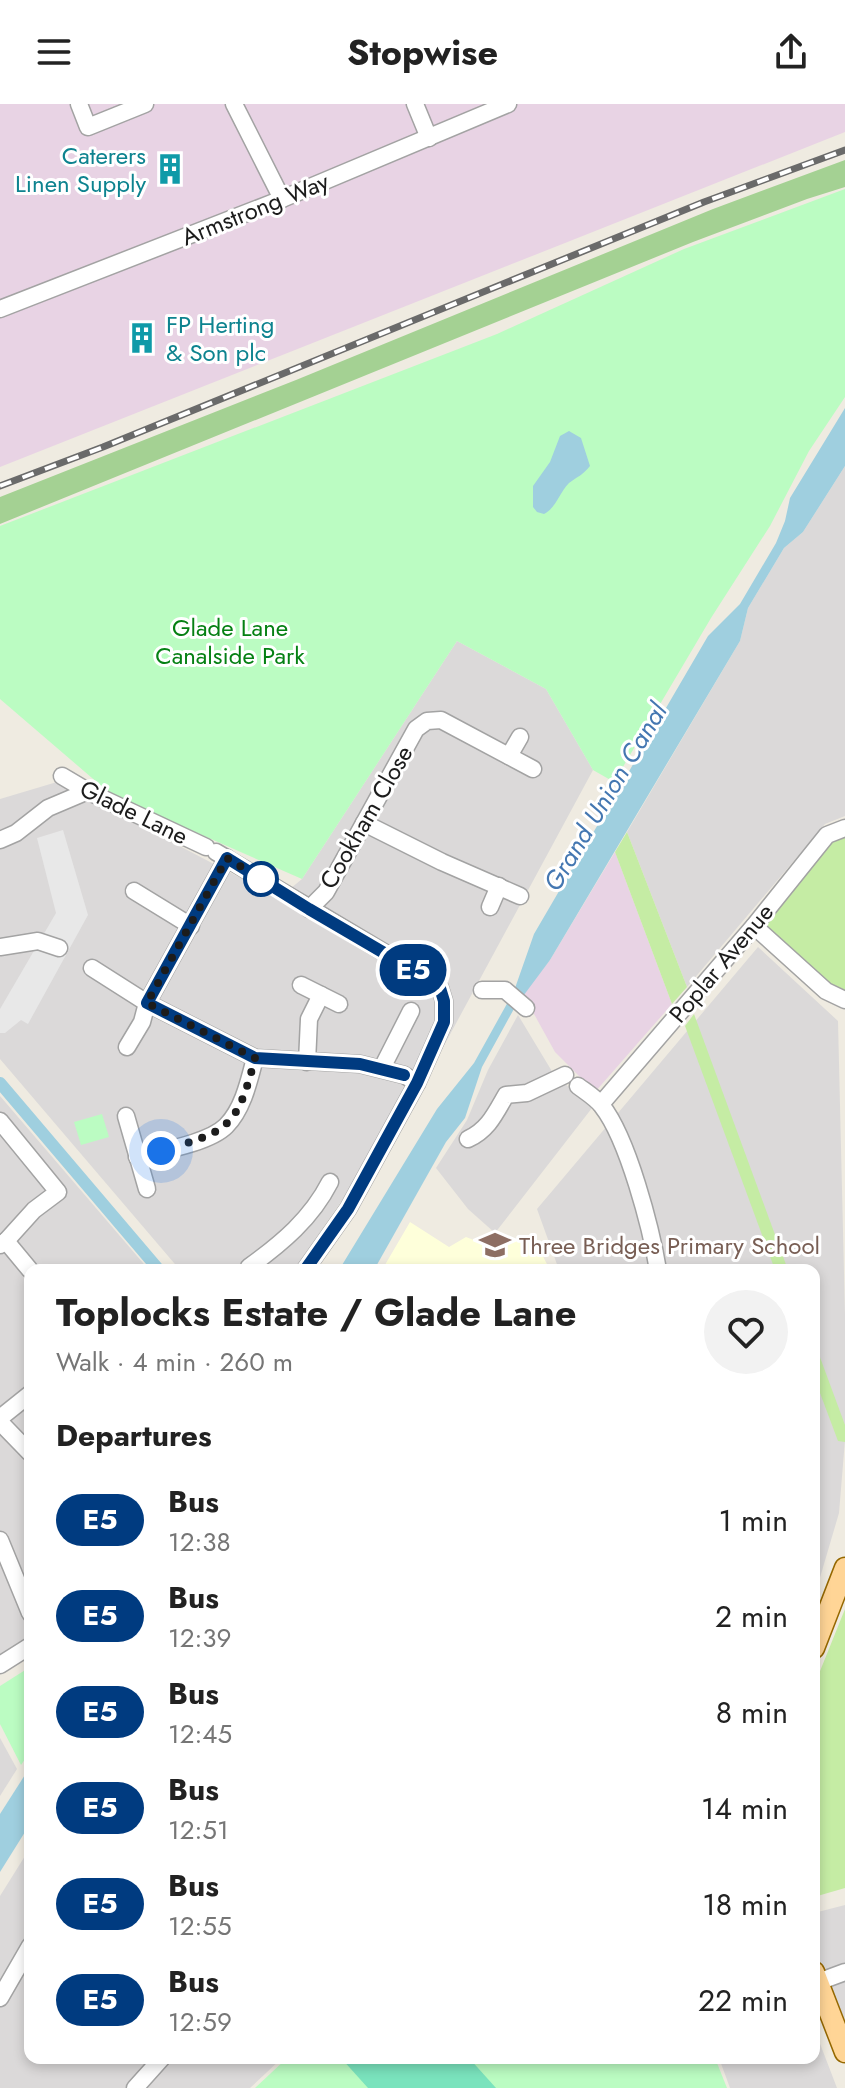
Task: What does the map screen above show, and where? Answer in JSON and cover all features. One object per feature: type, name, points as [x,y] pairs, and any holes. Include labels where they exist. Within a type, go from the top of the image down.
[{"type":"main road","points":[[820,1633],[845,1568]]},
{"type":"main road","points":[[820,1987],[845,2052]]},
{"type":"street","points":[[79,104],[88,127],[145,104]]},
{"type":"street","points":[[234,104],[282,199]]},
{"type":"street","points":[[415,104],[429,138]]},
{"type":"street","name":"Armstrong Way","points":[[0,309],[282,199],[508,104]]},
{"type":"street","name":"Cookham Close","points":[[309,909],[326,892],[416,729],[427,721],[441,720],[533,769]]},
{"type":"street","points":[[509,756],[520,737]]},
{"type":"street","name":"Glade Lane","points":[[62,776],[84,790],[217,852],[432,981],[440,988],[444,1001],[444,1022],[417,1083]]},
{"type":"street","points":[[0,840],[16,833],[48,808],[84,790]]},
{"type":"street","points":[[364,823],[520,896]]},
{"type":"street","name":"Poplar Avenue","points":[[601,1104],[754,926],[827,835],[845,828]]},
{"type":"street","points":[[127,1047],[142,1022],[147,1003],[191,926],[217,852]]},
{"type":"street","points":[[490,907],[499,886]]},
{"type":"street","points":[[134,891],[191,926]]},
{"type":"street","points":[[754,926],[826,991],[845,1000]]},
{"type":"street","points":[[0,947],[38,941],[59,948]]},
{"type":"street","points":[[92,968],[147,1003],[255,1058],[360,1064],[382,1068],[417,1083],[348,1209],[309,1264]]},
{"type":"street","points":[[301,985],[339,1004]]},
{"type":"street","points":[[482,990],[505,990],[526,1008]]},
{"type":"street","points":[[307,1062],[309,1019],[321,995]]},
{"type":"street","points":[[382,1068],[411,1011]]},
{"type":"street","points":[[137,1157],[209,1137],[226,1126],[246,1092],[255,1058]]},
{"type":"street","points":[[468,1139],[491,1122],[506,1095],[527,1093],[565,1075]]},
{"type":"street","points":[[578,1086],[601,1104],[617,1135],[638,1190],[657,1264]]},
{"type":"street","points":[[126,1116],[147,1189]]},
{"type":"street","points":[[0,1121],[58,1192],[34,1210],[3,1243],[24,1264]]},
{"type":"street","points":[[253,1264],[278,1246],[308,1217],[327,1187],[348,1209]]},
{"type":"street","points":[[24,1399],[0,1420],[24,1446]]},
{"type":"street","points":[[0,1540],[24,1598]]},
{"type":"street","points":[[0,1665],[24,1650]]},
{"type":"street","points":[[0,1998],[24,1956]]},
{"type":"street","points":[[820,1976],[845,1972]]},
{"type":"street","points":[[135,2088],[157,2064]]},
{"type":"shaded area","points":[[0,104],[845,104],[845,132],[0,467]]},
{"type":"shaded area","points":[[845,466],[845,816],[825,824],[687,987],[627,832],[740,641],[748,608],[784,548],[803,532]]},
{"type":"shaded area","points":[[457,641],[546,689],[593,770],[427,1077],[298,1264],[175,1264],[0,1059],[0,799],[57,782],[279,898],[302,879]]},
{"type":"shaded area","points":[[63,830],[88,915],[28,1024],[21,1020],[5,1033],[0,1033],[0,1009],[56,913],[37,838]]},
{"type":"shaded area","points":[[615,852],[672,1004],[595,1092],[555,1052],[523,994],[550,960]]},
{"type":"shaded area","points":[[758,947],[838,1021],[845,1440],[839,1513],[820,1578],[820,1264],[557,1264],[537,1209]]},
{"type":"shaded area","points":[[518,1015],[553,1073],[592,1108],[495,1233],[468,1209],[436,1168],[467,1120],[488,1070]]},
{"type":"shaded area","points":[[0,1096],[144,1264],[24,1264],[24,1643],[0,1656]]},
{"type":"shaded area","name":"Three Bridges Primary School","points":[[410,1222],[449,1247],[466,1237],[484,1244],[533,1237],[547,1264],[386,1264]]},
{"type":"shaded area","points":[[0,1738],[17,1769],[0,1796]]},
{"type":"shaded area","points":[[24,1858],[24,2064],[276,2064],[250,2088],[0,2088],[0,1896]]},
{"type":"shaded area","points":[[845,1905],[845,2024],[820,1981],[820,1911]]},
{"type":"shaded area","points":[[820,2044],[837,2088],[730,2088],[721,2064],[820,2064]]},
{"type":"green space","points":[[845,160],[845,187],[693,242],[0,524],[0,497],[713,209]]},
{"type":"green space","name":"Glade Lane Canalside Park","points":[[845,189],[845,397],[809,451],[770,526],[711,618],[614,782],[593,770],[546,689],[457,641],[302,879],[113,796],[0,699],[0,526],[497,334],[684,249]]},
{"type":"green space","points":[[845,828],[845,1000],[754,926],[827,835]]},
{"type":"green space","points":[[627,832],[687,987],[672,1004],[615,852]]},
{"type":"green space","points":[[694,1014],[786,1264],[773,1264],[685,1026]]},
{"type":"green space","points":[[102,1114],[109,1137],[81,1145],[74,1122]]},
{"type":"green space","points":[[820,1357],[845,1425],[845,1442],[838,1441],[820,1393]]},
{"type":"green space","points":[[845,1609],[845,1888],[820,1895],[820,1671]]},
{"type":"green space","points":[[24,1671],[24,1761],[21,1765],[0,1724],[0,1686]]},
{"type":"green space","points":[[281,2064],[717,2064],[727,2088],[255,2088]]},
{"type":"green space","points":[[346,2064],[474,2064],[496,2088],[368,2088]]},
{"type":"water","points":[[845,408],[845,466],[803,532],[784,548],[748,608],[740,641],[550,960],[515,1007],[482,1067],[465,1118],[446,1142],[377,1264],[343,1264],[437,1109],[474,1063],[514,991],[534,934],[708,636],[740,604],[776,543],[790,498]]},
{"type":"water","points":[[569,431],[581,438],[590,466],[569,483],[548,511],[544,514],[537,512],[533,507],[533,486],[550,462],[560,436]]},
{"type":"water","points":[[24,1776],[24,1834],[0,1872],[0,1814]]},
{"type":"waterway","points":[[0,1083],[154,1264]]},
{"type":"railway","points":[[0,486],[704,202],[845,150]]},
{"type":"bus line","name":"E5","points":[[309,1264],[348,1209],[417,1083],[444,1022],[444,1001],[440,988],[432,981],[227,858],[147,1003],[255,1058],[360,1064],[404,1075]]},
{"type":"place","name":"Caterers Linen Supply","points":[[170,169]]},
{"type":"place","name":"FP Herting & Son plc","points":[[142,338]]},
{"type":"place","name":"Three Bridges Primary School","points":[[495,1245]]},
{"type":"route","points":[[161,1151],[209,1137],[226,1126],[246,1092],[255,1058],[147,1003],[227,858],[261,879]]},
{"type":"water label","name":"Grand Union Canal","points":[[605,797]]}]
